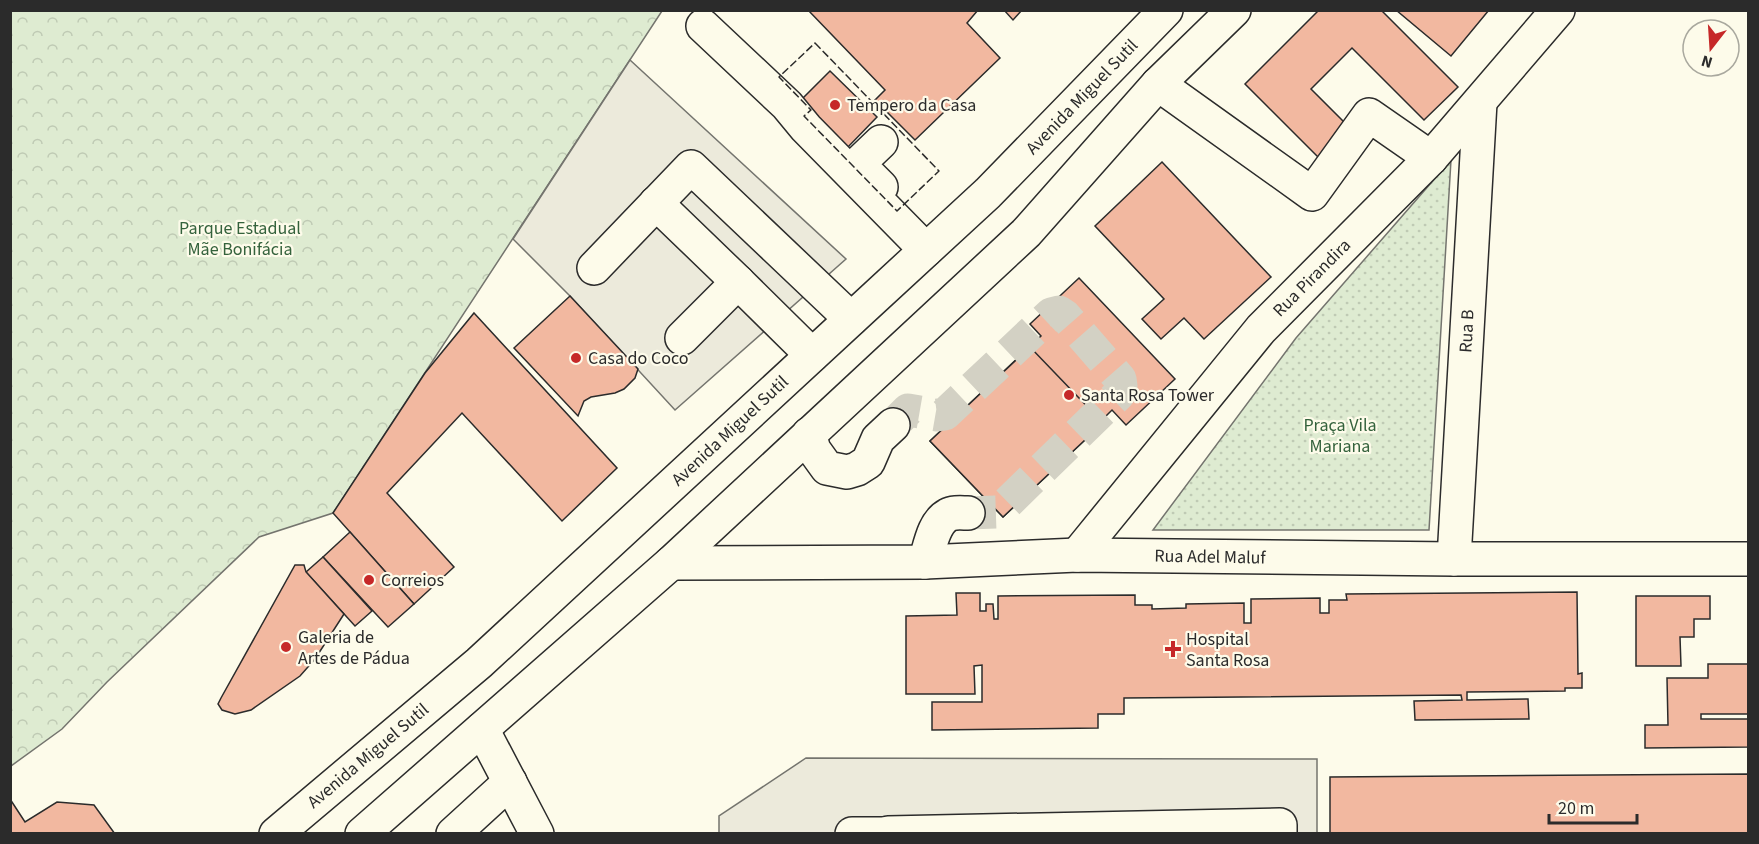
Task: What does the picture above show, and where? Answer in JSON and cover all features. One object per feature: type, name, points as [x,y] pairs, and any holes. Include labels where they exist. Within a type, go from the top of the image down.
[{"type":"main road","name":"Avenida Miguel Sutil","points":[[276,834],[479,663],[851,320],[988,193],[1166,10]]},
{"type":"main road","points":[[362,834],[671,563],[1026,233],[1158,84],[1234,10]]},
{"type":"main road","name":"Rua Pirandira","points":[[1077,555],[1261,330],[1431,158],[1558,10]]},
{"type":"main road","points":[[703,27],[787,105],[806,128],[930,246]]},
{"type":"main road","points":[[1158,84],[1312,194],[1369,115],[1431,158]]},
{"type":"main road","name":"Rua B","points":[[1454,559],[1480,102]]},
{"type":"main road","points":[[881,142],[858,165],[930,246]]},
{"type":"main road","points":[[594,268],[691,167],[851,320]]},
{"type":"main road","points":[[656,203],[812,355]]},
{"type":"main road","points":[[682,338],[738,282]]},
{"type":"main road","points":[[809,434],[814,450],[827,468],[847,472],[858,469],[868,462],[878,440],[893,424]]},
{"type":"main road","points":[[925,562],[940,521],[950,514],[968,513]]},
{"type":"main road","name":"Rua Adel Maluf","points":[[671,563],[925,562],[1077,555],[1749,559]]},
{"type":"main road","points":[[482,729],[537,834]]},
{"type":"main road","points":[[453,834],[510,782]]},
{"type":"main road","points":[[852,834],[1280,825],[1280,834]]},
{"type":"green space","name":"Parque Estadual Mãe Bonifácia","points":[[11,10],[662,11],[333,513],[259,537],[107,682],[62,729],[11,766]]},
{"type":"green space","name":"Praça Vila Mariana","points":[[1451,160],[1429,530],[1153,530],[1296,338]]},
{"type":"shaded area","points":[[630,60],[846,259],[675,410],[570,296],[513,239]]},
{"type":"shaded area","points":[[806,758],[1317,759],[1317,833],[719,834],[719,816]]},
{"type":"building","points":[[808,10],[978,10],[967,23],[1000,58],[915,140],[875,100],[885,90]]},
{"type":"building","points":[[1004,10],[1022,10],[1013,20]]},
{"type":"building","points":[[1319,10],[1381,10],[1458,87],[1424,120],[1352,48],[1311,89],[1350,128],[1319,158],[1245,84]]},
{"type":"building","points":[[1396,10],[1489,10],[1451,56]]},
{"type":"building","name":"Tempero da Casa","points":[[830,71],[877,117],[848,147],[801,100]]},
{"type":"building","points":[[1162,162],[1271,277],[1204,339],[1184,318],[1161,339],[1142,319],[1164,299],[1095,226]]},
{"type":"building","name":"Santa Rosa Tower","points":[[1079,278],[1175,379],[1126,425],[1112,410],[1101,421],[1103,423],[1003,517],[930,441],[1041,336],[1030,324]]},
{"type":"building","name":"Casa do Coco","points":[[570,296],[638,369],[635,378],[624,389],[591,397],[584,401],[578,416],[514,348]]},
{"type":"building","points":[[474,313],[617,468],[562,521],[462,413],[387,493],[454,567],[414,604],[333,513],[425,373]]},
{"type":"building","points":[[1030,347],[1103,423],[1003,517],[930,441]]},
{"type":"building","name":"Correios","points":[[350,532],[414,604],[388,627],[323,557]]},
{"type":"building","points":[[323,557],[372,611],[355,626],[306,572]]},
{"type":"building","name":"Galeria de Artes de Pádua","points":[[295,565],[304,565],[306,572],[344,614],[315,659],[300,676],[251,710],[235,714],[222,710],[218,704],[221,698]]},
{"type":"building","points":[[1577,592],[1578,674],[1582,673],[1582,688],[1565,688],[1565,691],[1467,692],[1467,700],[1528,699],[1529,719],[1415,720],[1414,701],[1462,700],[1461,695],[1124,698],[1124,714],[1098,714],[1098,728],[932,730],[932,702],[982,702],[982,665],[974,666],[975,694],[906,694],[906,616],[957,615],[956,593],[980,593],[980,611],[986,611],[986,604],[993,604],[994,619],[998,619],[998,596],[1135,595],[1135,605],[1152,605],[1152,609],[1186,608],[1186,604],[1244,603],[1244,623],[1251,623],[1251,599],[1320,598],[1320,613],[1329,613],[1329,600],[1347,600],[1346,594]]},
{"type":"building","points":[[1636,596],[1710,596],[1710,619],[1694,619],[1694,637],[1680,637],[1681,666],[1636,666]]},
{"type":"building","points":[[1708,664],[1748,664],[1748,714],[1701,714],[1701,719],[1748,719],[1748,747],[1645,748],[1645,725],[1668,725],[1667,678],[1708,678]]},
{"type":"building","points":[[1748,774],[1748,834],[1330,834],[1330,777]]},
{"type":"building","points":[[10,799],[25,822],[57,802],[94,805],[115,834],[10,834]]},
{"type":"tunnel","points":[[893,425],[908,410],[937,415],[945,414],[1051,314],[1059,312],[1120,379],[1119,394],[998,512],[968,513]]},
{"type":"fence","points":[[815,43],[939,171],[897,211],[804,116],[811,110],[779,77],[815,43]]},
{"type":"place","name":"Tempero da Casa","points":[[835,105]]},
{"type":"place","name":"Casa do Coco","points":[[576,358]]},
{"type":"place","name":"Santa Rosa Tower","points":[[1069,395]]},
{"type":"place","name":"Correios","points":[[369,580]]},
{"type":"place","name":"Galeria de Artes de Pádua","points":[[286,647]]},
{"type":"place","name":"Hospital Santa Rosa","points":[[1173,649]]}]
